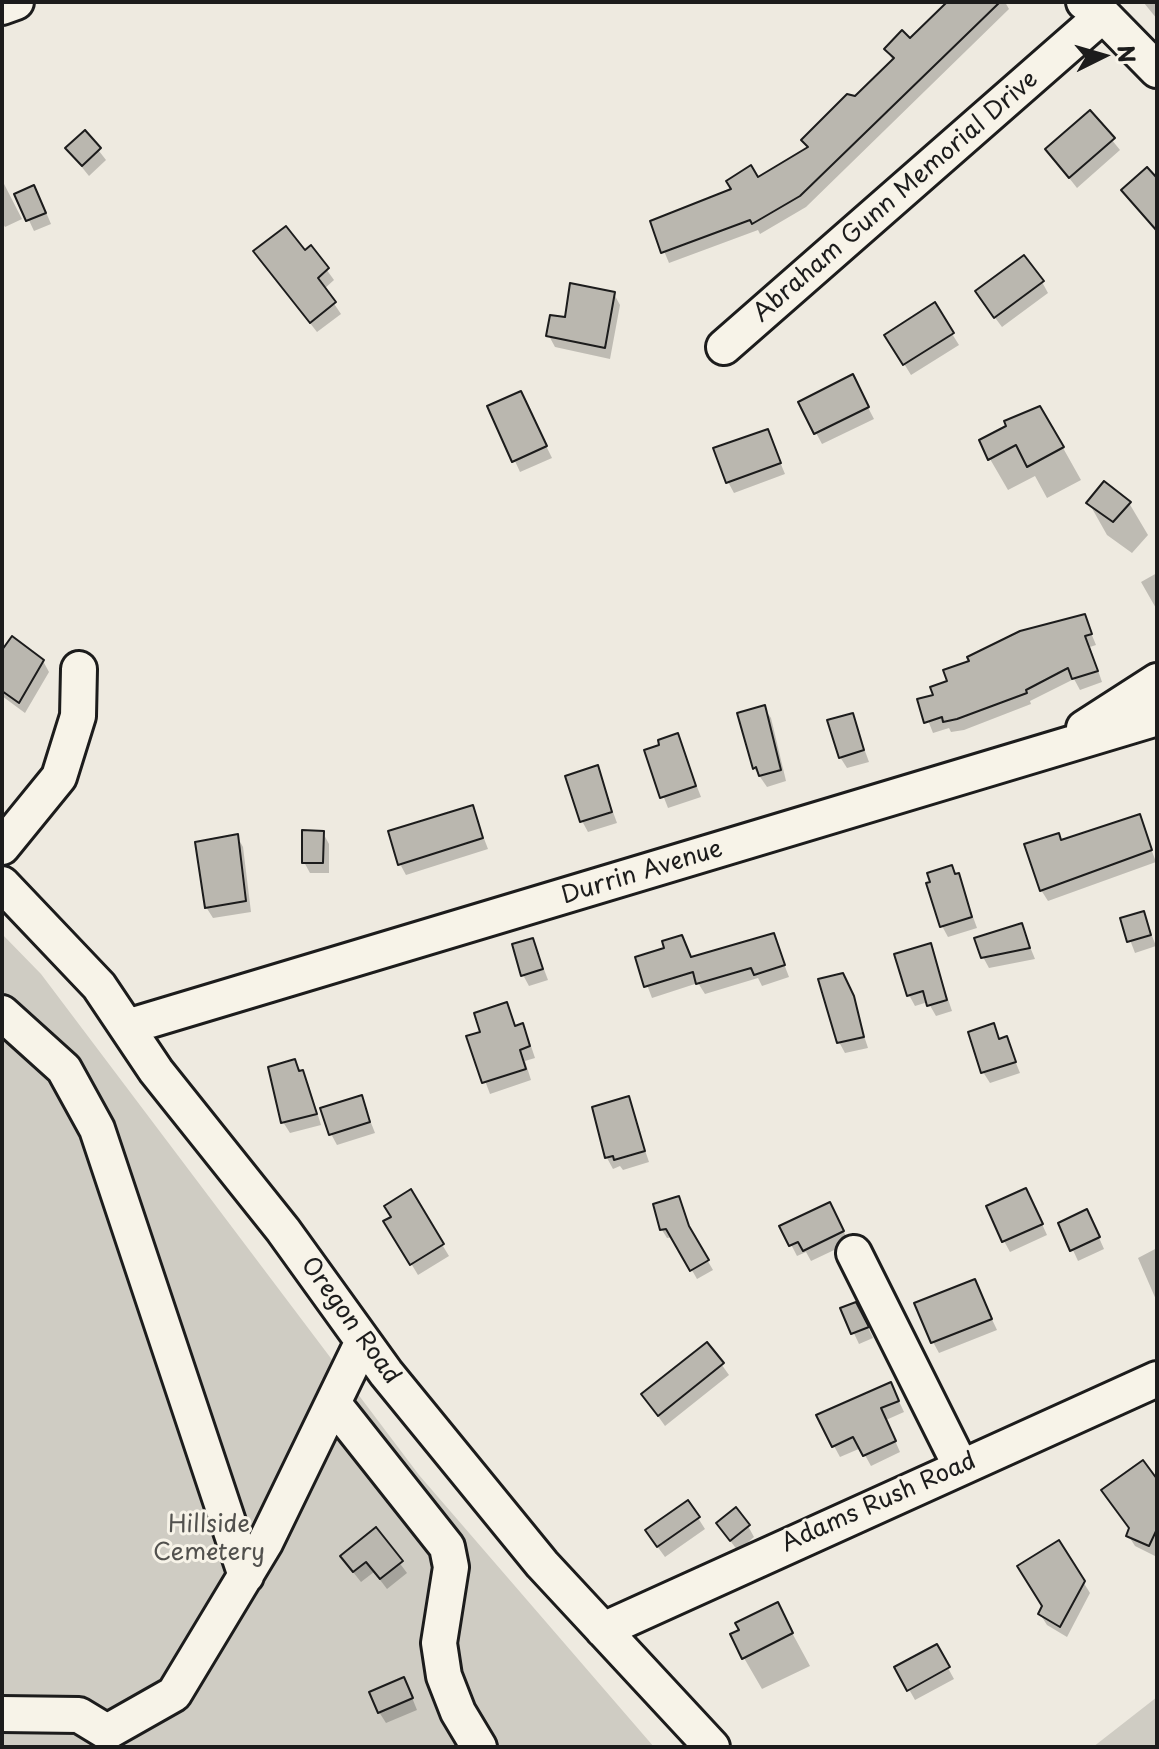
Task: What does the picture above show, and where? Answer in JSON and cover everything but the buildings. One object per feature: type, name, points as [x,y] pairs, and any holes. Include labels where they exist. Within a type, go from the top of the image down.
[{"type":"street","points":[[2,7],[16,2]]},
{"type":"street","points":[[1094,9],[1157,70]]},
{"type":"street","name":"Abraham Gunn Memorial Drive","points":[[724,347],[1094,9]]},
{"type":"street","points":[[2,847],[59,777],[78,716],[79,669]]},
{"type":"street","points":[[1050,751],[1157,681]]},
{"type":"street","name":"Durrin Avenue","points":[[127,1027],[1157,718]]},
{"type":"street","name":"Oregon Road","points":[[2,884],[99,986],[156,1071],[283,1230],[363,1341],[542,1564],[712,1747]]},
{"type":"street","points":[[2,1013],[64,1069],[97,1129],[246,1576]]},
{"type":"street","points":[[854,1253],[961,1467]]},
{"type":"street","points":[[2,1714],[79,1715],[105,1739],[174,1694],[246,1576],[363,1341]]},
{"type":"street","name":"Adams Rush Road","points":[[603,1630],[1157,1379]]},
{"type":"street","points":[[333,1403],[447,1547],[451,1567],[439,1643],[442,1665],[458,1712],[479,1747]]},
{"type":"green space","name":"Hillside Cemetery","points":[[2,934],[41,974],[419,1475],[654,1747],[2,1747]]},
{"type":"green space","points":[[1157,1697],[1157,1747],[1093,1747]]}]
